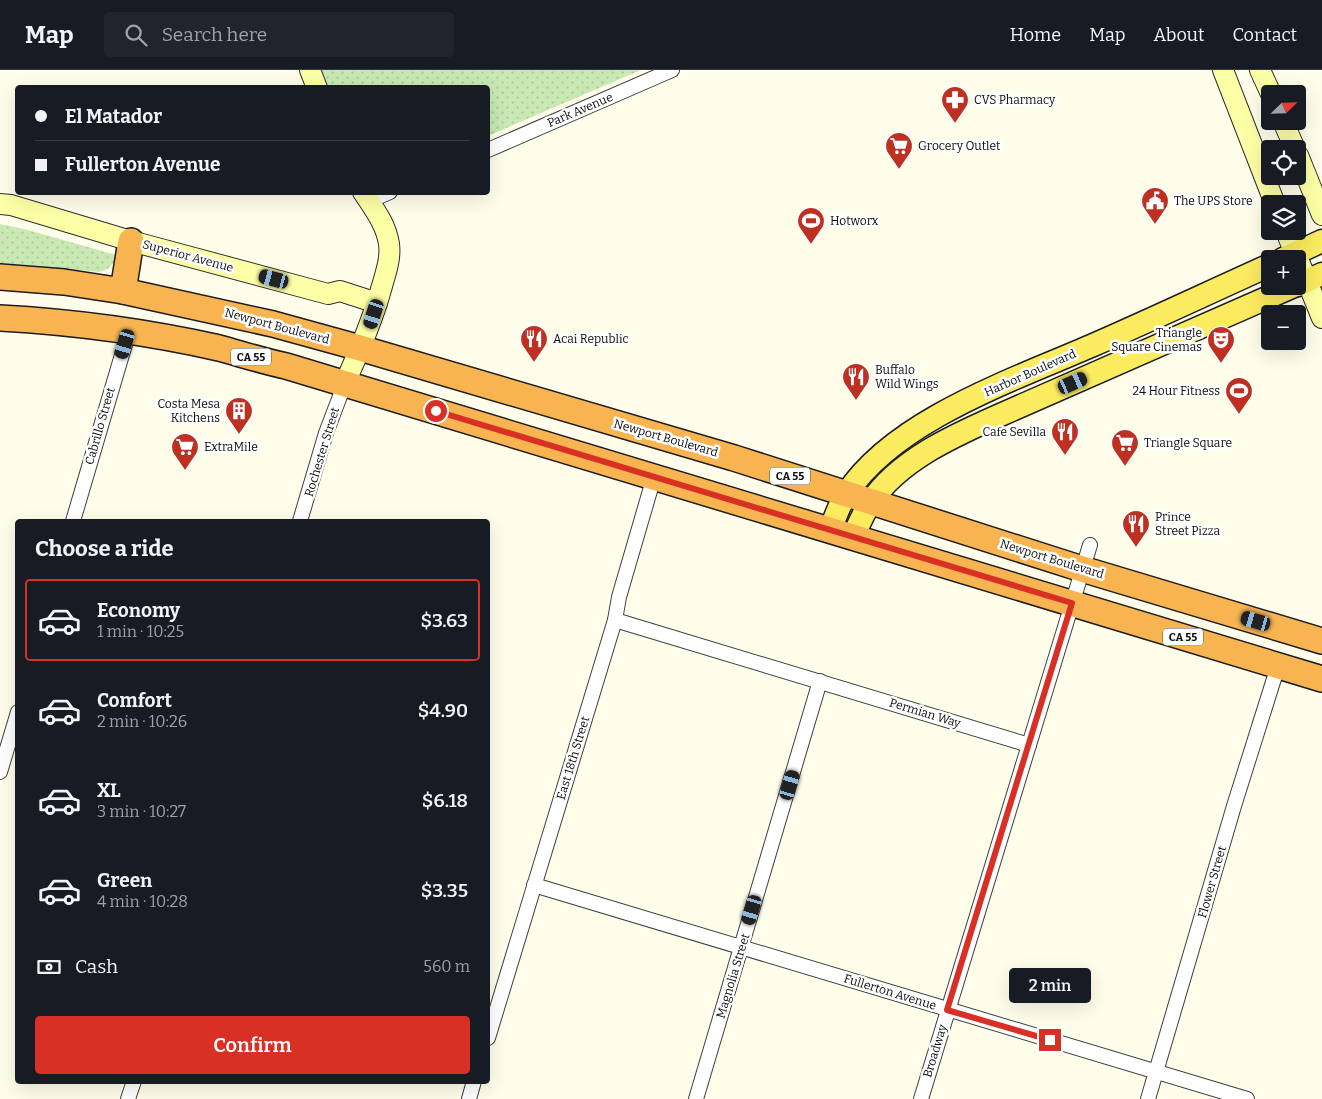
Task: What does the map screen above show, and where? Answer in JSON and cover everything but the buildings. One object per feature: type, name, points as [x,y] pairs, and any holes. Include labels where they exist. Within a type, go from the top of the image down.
[{"type":"highway","points":[[123,290],[130,241]]},
{"type":"highway","name":"Newport Boulevard","points":[[0,277],[64,282],[123,290],[273,324],[715,452],[1082,569],[1322,641]]},
{"type":"highway","name":"CA 55","points":[[0,318],[129,331],[219,348],[345,383],[1322,679]]},
{"type":"main road","points":[[1306,250],[1322,241]]},
{"type":"main road","name":"Harbor Boulevard","points":[[842,534],[846,493],[864,471],[913,431],[952,408],[1261,268]]},
{"type":"main road","points":[[842,534],[863,516],[871,502],[888,482],[931,449],[966,430],[1275,295]]},
{"type":"street","points":[[310,70],[316,85]]},
{"type":"street","name":"Park Avenue","points":[[490,149],[672,70]]},
{"type":"street","points":[[1223,70],[1272,195]]},
{"type":"street","points":[[1260,70],[1267,85]]},
{"type":"street","points":[[1306,175],[1322,215]]},
{"type":"street","points":[[345,383],[370,325],[388,266],[389,245],[381,219],[366,197]]},
{"type":"street","name":"Superior Avenue","points":[[0,204],[11,205],[130,241],[328,294],[340,291],[377,303]]},
{"type":"street","points":[[1306,284],[1322,318]]},
{"type":"street","name":"Cabrillo Street","points":[[74,519],[129,331]]},
{"type":"street","name":"Rochester Street","points":[[301,519],[329,425],[345,383]]},
{"type":"street","name":"East 18th Street","points":[[490,1031],[615,620],[619,597],[654,477]]},
{"type":"street","name":"Broadway","points":[[921,1099],[1090,545]]},
{"type":"street","name":"Permian Way","points":[[615,620],[1029,745]]},
{"type":"street","name":"Flower Street","points":[[1148,1099],[1234,806],[1278,666]]},
{"type":"street","name":"Magnolia Street","points":[[696,1099],[820,681]]},
{"type":"street","points":[[0,772],[15,722]]},
{"type":"street","name":"Fullerton Avenue","points":[[534,885],[1247,1099]]},
{"type":"street","points":[[128,1099],[133,1084]]},
{"type":"street","points":[[469,1099],[473,1084]]},
{"type":"green space","points":[[320,70],[641,70],[490,135],[490,85],[327,85]]},
{"type":"green space","points":[[0,224],[116,255],[115,259],[110,266],[99,272],[0,263]]},
{"type":"place","name":"CVS Pharmacy","points":[[955,124]]},
{"type":"place","name":"Grocery Outlet","points":[[899,170]]},
{"type":"place","name":"The UPS Store","points":[[1155,225]]},
{"type":"place","name":"Hotworx","points":[[811,245]]},
{"type":"place","name":"Acai Republic","points":[[534,363]]},
{"type":"place","name":"Triangle Square Cinemas","points":[[1221,364]]},
{"type":"place","name":"Buffalo Wild Wings","points":[[856,401]]},
{"type":"place","name":"24 Hour Fitness","points":[[1239,415]]},
{"type":"place","name":"Costa Mesa Kitchens","points":[[239,435]]},
{"type":"place","name":"Cafe Sevilla","points":[[1065,456]]},
{"type":"place","name":"Triangle Square","points":[[1125,467]]},
{"type":"place","name":"ExtraMile","points":[[185,471]]},
{"type":"place","name":"Prince Street Pizza","points":[[1136,548]]},
{"type":"route","points":[[436,411],[1072,603],[947,1010],[1050,1040]]}]
